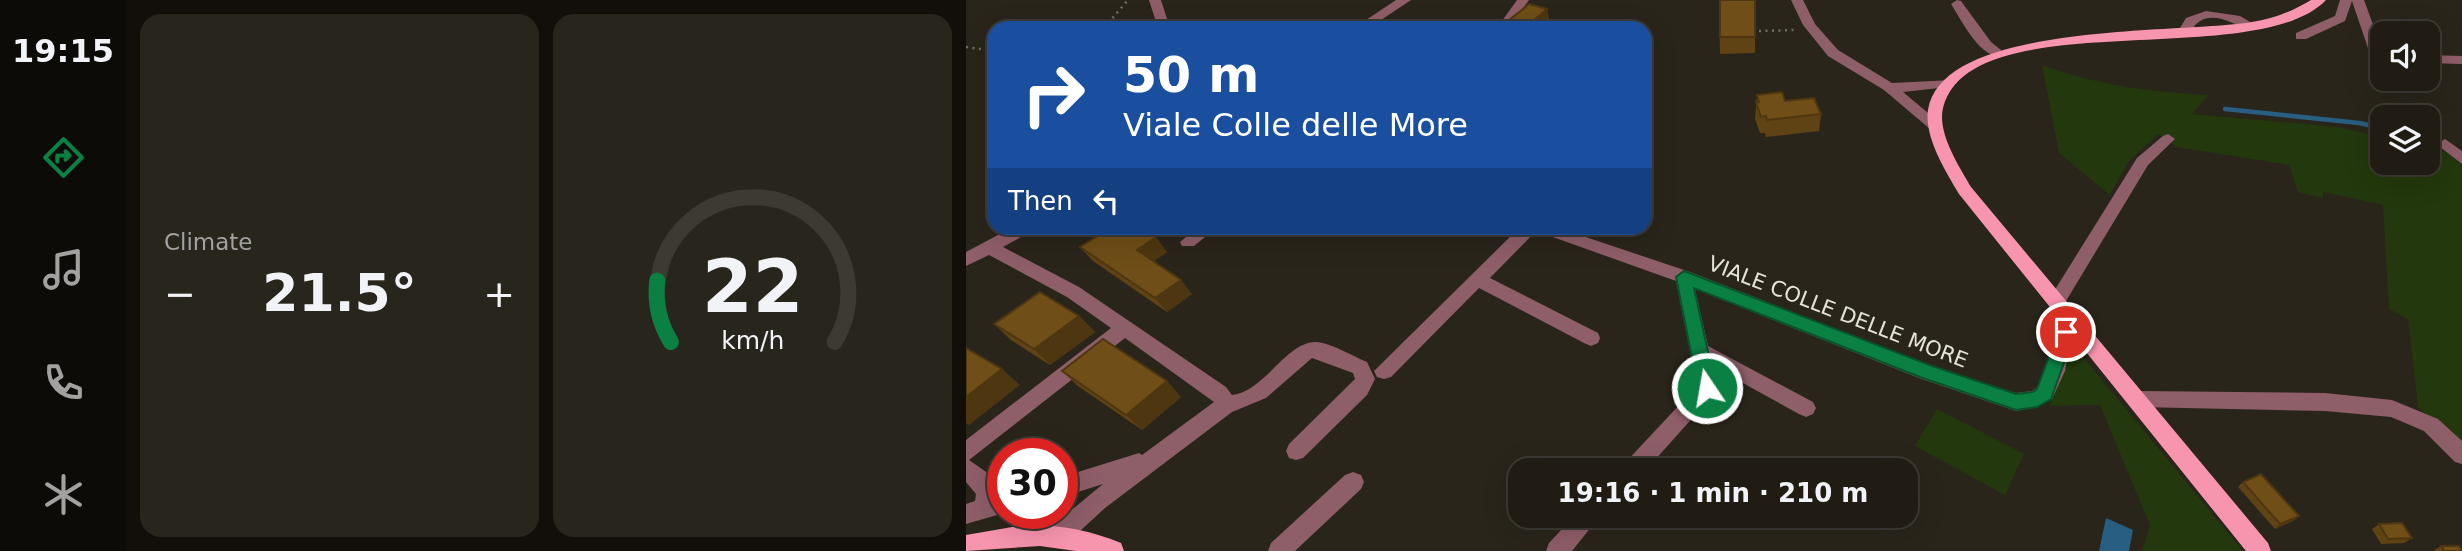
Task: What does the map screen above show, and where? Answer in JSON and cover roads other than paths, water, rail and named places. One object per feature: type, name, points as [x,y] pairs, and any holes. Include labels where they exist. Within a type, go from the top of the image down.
[{"type":"main road","points":[[2260,551],[1956,177],[1942,152],[1935,126],[1939,101],[1948,83],[1964,70],[1996,53],[2060,41],[2251,26],[2286,17],[2320,0]]},
{"type":"main road","points":[[966,546],[1020,536],[1059,535],[1112,551]]},
{"type":"street","points":[[1155,0],[1162,21]]},
{"type":"street","points":[[1371,21],[1405,0]]},
{"type":"street","points":[[1508,21],[1524,0]]},
{"type":"street","points":[[1781,0],[1797,1],[1812,28],[1833,53],[1889,87],[1908,93],[1923,102],[1939,101]]},
{"type":"street","points":[[2301,36],[2342,18],[2346,0]]},
{"type":"street","points":[[2358,0],[2370,34]]},
{"type":"street","points":[[1957,4],[1986,45],[1996,53]]},
{"type":"street","points":[[2440,60],[2462,61]]},
{"type":"street","points":[[1908,93],[1948,83]]},
{"type":"street","points":[[1908,93],[1935,126]]},
{"type":"street","points":[[2057,302],[2142,162],[2168,139]]},
{"type":"street","points":[[2445,144],[2462,159]]},
{"type":"street","points":[[966,260],[1010,235]]},
{"type":"street","points":[[1188,242],[1198,235]]},
{"type":"street","points":[[1384,372],[1522,235]]},
{"type":"street","name":"VIALE COLLE DELLE MORE","points":[[1562,235],[1684,277],[1926,372],[2016,402],[2037,399],[2045,393],[2055,371],[2061,343],[2066,332],[2076,323]]},
{"type":"street","points":[[987,246],[1073,292],[1219,394],[1227,404]]},
{"type":"street","points":[[1643,458],[1707,388],[1684,277]]},
{"type":"street","points":[[1477,279],[1591,338]]},
{"type":"street","points":[[966,452],[1125,327]]},
{"type":"street","points":[[1059,535],[1088,508],[1158,455],[1227,404],[1241,404],[1254,397],[1306,352],[1316,349],[1360,368],[1365,379],[1360,389],[1296,451]]},
{"type":"street","points":[[1699,350],[1806,408]]},
{"type":"street","points":[[2138,399],[2325,402],[2392,409],[2431,425],[2462,455]]},
{"type":"street","points":[[1078,482],[1126,468],[1158,455]]},
{"type":"street","points":[[966,469],[986,485],[988,495],[984,508]]},
{"type":"street","points":[[1279,551],[1353,482]]},
{"type":"street","points":[[1557,551],[1578,528]]},
{"type":"water","points":[[2106,518],[2133,530],[2129,551],[2099,551]]},
{"type":"waterway","points":[[2225,109],[2370,125]]}]
